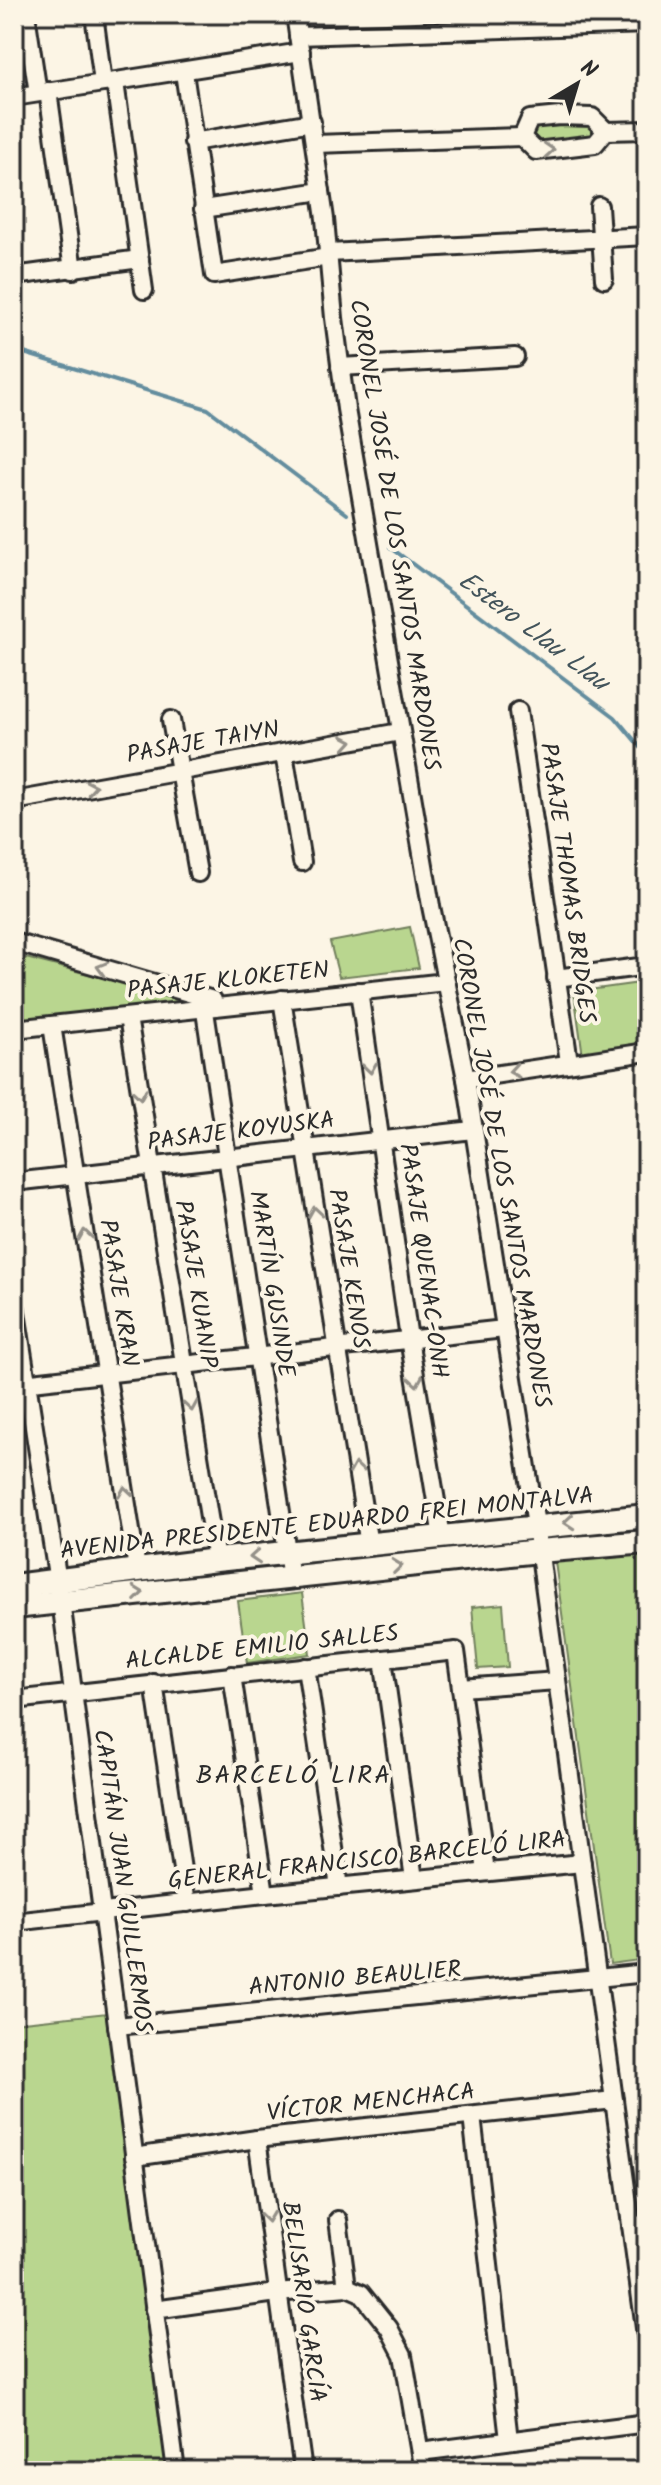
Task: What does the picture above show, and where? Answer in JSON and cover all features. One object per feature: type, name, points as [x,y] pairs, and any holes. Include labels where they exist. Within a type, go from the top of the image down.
[{"type":"main road","name":"AVENIDA PRESIDENTE EDUARDO FREI MONTALVA","points":[[14,1607],[59,1590],[137,1569],[536,1525],[647,1516]]},
{"type":"main road","name":"AVENIDA PRESIDENTE EDUARDO FREI MONTALVA","points":[[14,1586],[59,1590],[291,1578],[647,1542]]},
{"type":"street","points":[[26,14],[43,92],[73,270]]},
{"type":"street","points":[[94,14],[109,82],[144,290]]},
{"type":"street","name":"CORONEL JOSÉ DE LOS SANTOS MARDONES","points":[[295,14],[321,191],[340,367],[400,732],[466,1079],[536,1525],[614,2100],[639,2224],[647,2343]]},
{"type":"street","points":[[14,97],[184,72],[300,44],[647,24]]},
{"type":"street","points":[[184,72],[214,275],[329,255],[647,236]]},
{"type":"street","points":[[522,137],[530,119],[560,116],[592,117],[606,131],[647,130]]},
{"type":"street","points":[[193,142],[312,122]]},
{"type":"street","points":[[315,144],[522,137],[536,151],[595,144],[606,131]]},
{"type":"street","points":[[203,209],[321,191]]},
{"type":"street","points":[[599,206],[604,279]]},
{"type":"street","points":[[14,276],[140,259]]},
{"type":"street","points":[[340,367],[515,357]]},
{"type":"street","name":"PASAJE THOMAS BRIDGES","points":[[518,711],[569,1062]]},
{"type":"street","points":[[171,720],[198,873]]},
{"type":"street","name":"PASAJE TAIYN","points":[[14,801],[400,732]]},
{"type":"street","points":[[284,753],[302,862]]},
{"type":"street","points":[[14,942],[204,1003]]},
{"type":"street","points":[[556,978],[647,966]]},
{"type":"street","name":"PASAJE KLOKETEN","points":[[14,1029],[128,1017],[204,1003],[230,1005],[446,982]]},
{"type":"street","name":"PASAJE QUENAC-ONH","points":[[359,991],[409,1339],[442,1537]]},
{"type":"street","name":"PASAJE KENOS","points":[[282,999],[369,1545]]},
{"type":"street","name":"MARTÍN GUSINDE","points":[[204,1003],[291,1578]]},
{"type":"street","name":"PASAJE KUANIP","points":[[128,1017],[216,1560]]},
{"type":"street","name":"PASAJE KRAN","points":[[52,1025],[137,1569]]},
{"type":"street","points":[[466,1079],[647,1052]]},
{"type":"street","name":"PASAJE KOYUSKA","points":[[14,1182],[473,1130]]},
{"type":"street","name":"CAPITÁN JUAN GUILLERMOS","points":[[14,1299],[20,1383],[59,1590],[176,2471]]},
{"type":"street","points":[[20,1383],[504,1329]]},
{"type":"street","name":"ALCALDE EMILIO SALLES","points":[[14,1700],[456,1651],[461,1688]]},
{"type":"street","points":[[383,1659],[414,1879]]},
{"type":"street","points":[[306,1667],[339,1887]]},
{"type":"street","points":[[232,1675],[265,1894]]},
{"type":"street","points":[[486,1872],[461,1688],[557,1681]]},
{"type":"street","points":[[154,1683],[187,1903]]},
{"type":"street","name":"GENERAL FRANCISCO BARCELÓ LIRA","points":[[14,1922],[582,1863]]},
{"type":"street","name":"ANTONIO BEAULIER","points":[[117,2026],[647,1973]]},
{"type":"street","name":"VÍCTOR MENCHACA","points":[[134,2157],[257,2139],[614,2100]]},
{"type":"street","points":[[472,2116],[509,2440]]},
{"type":"street","name":"BELISARIO GARCÍA","points":[[257,2139],[303,2471]]},
{"type":"street","points":[[338,2220],[347,2287]]},
{"type":"street","points":[[154,2310],[347,2287],[361,2293],[389,2328],[403,2355],[423,2471]]},
{"type":"street","points":[[420,2452],[647,2423]]},
{"type":"green space","points":[[586,119],[595,131],[595,137],[538,146],[533,143],[529,131],[536,124]]},
{"type":"green space","points":[[410,927],[419,968],[339,977],[330,942]]},
{"type":"green space","points":[[14,955],[197,1002],[14,1025]]},
{"type":"green space","points":[[647,982],[647,1047],[583,1056],[574,992]]},
{"type":"green space","points":[[647,1553],[647,1959],[610,1964],[555,1562]]},
{"type":"green space","points":[[302,1593],[310,1654],[247,1663],[238,1601]]},
{"type":"green space","points":[[503,1604],[508,1667],[478,1669],[472,1607]]},
{"type":"green space","points":[[107,2013],[172,2471],[14,2471],[14,2023]]},
{"type":"waterway","name":"Estero Llau Llau","points":[[14,350],[208,409],[347,514]]},
{"type":"waterway","name":"Estero Llau Llau","points":[[390,547],[615,717],[647,755]]},
{"type":"district","name":"BARCELÓ LIRA","points":[[294,1776]]}]
